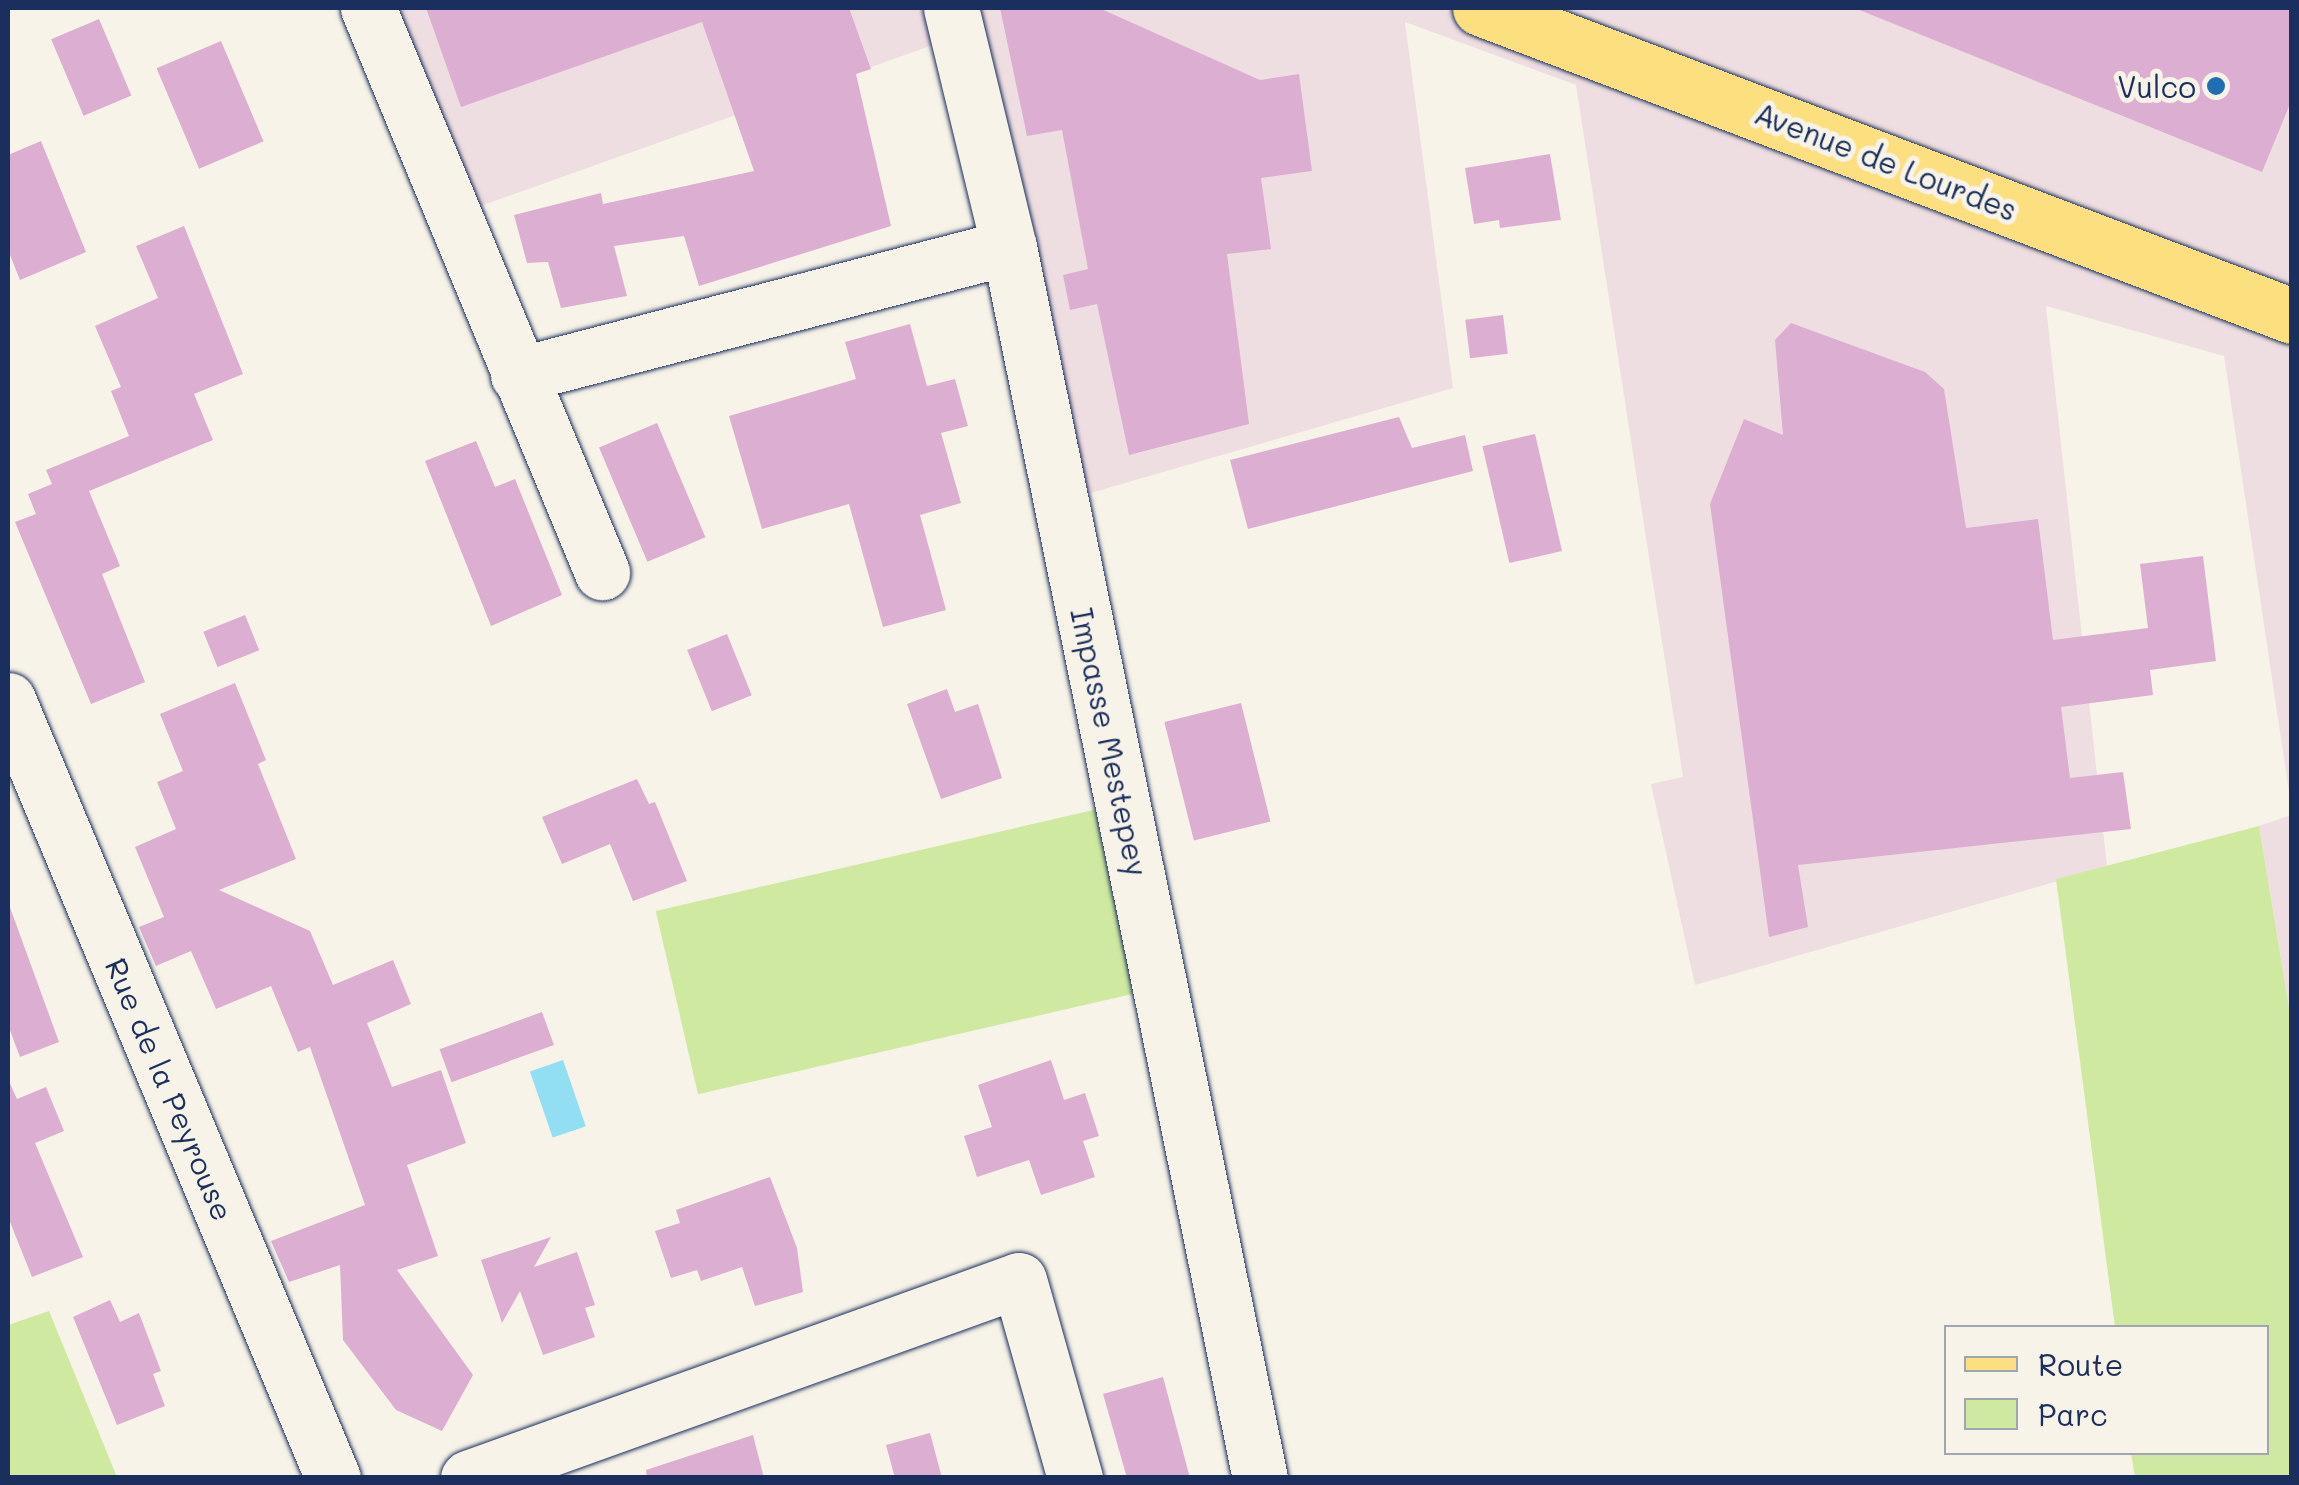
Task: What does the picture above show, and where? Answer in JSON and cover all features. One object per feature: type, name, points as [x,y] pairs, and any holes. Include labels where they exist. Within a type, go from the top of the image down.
[{"type":"main road","name":"Avenue de Lourdes","points":[[1480,8],[2292,316]]},
{"type":"street","points":[[368,8],[434,179],[602,572]]},
{"type":"street","name":"Impasse Mestepey","points":[[951,8],[1008,247],[1260,1478]]},
{"type":"street","points":[[518,375],[1008,247]]},
{"type":"street","name":"Rue de la Peyrouse","points":[[8,700],[325,1475]]},
{"type":"street","points":[[468,1478],[1019,1280],[1075,1478]]},
{"type":"shaded area","points":[[387,8],[2291,8],[2291,806],[2224,356],[2046,306],[2107,867],[1695,985],[1651,784],[1683,777],[1576,85],[1405,22],[1453,388],[1070,499],[975,30],[469,210]]},
{"type":"shaded area","points":[[2291,815],[2291,1020],[2259,826]]},
{"type":"green space","points":[[1102,808],[1144,991],[698,1094],[656,911]]},
{"type":"green space","points":[[2259,826],[2291,1020],[2291,1477],[2135,1477],[2131,1455],[2269,1455],[2269,1325],[2115,1325],[2056,879]]},
{"type":"green space","points":[[49,1311],[117,1477],[8,1477],[8,1325]]},
{"type":"water","points":[[563,1060],[586,1126],[553,1138],[530,1071]]},
{"type":"building","points":[[426,8],[849,8],[871,69],[856,74],[891,226],[699,286],[684,236],[614,246],[627,296],[561,308],[548,262],[527,263],[514,215],[601,193],[603,204],[754,171],[702,22],[461,107]]},
{"type":"building","points":[[1000,8],[1099,8],[1260,80],[1299,74],[1312,171],[1261,178],[1271,249],[1227,254],[1249,424],[1129,455],[1097,304],[1070,310],[1063,275],[1088,269],[1062,130],[1027,136]]},
{"type":"building","points":[[2292,8],[2292,99],[2262,172],[1857,9]]},
{"type":"building","points":[[99,19],[131,95],[84,116],[51,39]]},
{"type":"building","points":[[221,41],[264,141],[199,169],[157,68]]},
{"type":"building","points":[[41,141],[86,252],[20,280],[8,250],[8,155]]},
{"type":"building","points":[[1550,154],[1561,220],[1500,228],[1499,220],[1474,224],[1465,168]]},
{"type":"building","points":[[184,226],[243,374],[194,394],[213,440],[89,491],[120,566],[102,574],[145,682],[91,704],[15,522],[36,514],[28,494],[52,484],[46,470],[129,436],[111,391],[121,387],[95,326],[158,298],[136,246]]},
{"type":"building","points":[[1503,315],[1508,354],[1470,358],[1465,320]]},
{"type":"building","points":[[1791,323],[1925,372],[1944,389],[1966,528],[2038,519],[2053,640],[2148,628],[2140,564],[2203,556],[2216,661],[2150,670],[2153,695],[2061,707],[2070,778],[2123,772],[2131,829],[1798,865],[1808,927],[1769,937],[1710,504],[1744,419],[1783,435],[1775,340]]},
{"type":"building","points":[[910,324],[927,386],[955,379],[968,426],[941,433],[961,503],[920,515],[946,610],[883,627],[849,504],[762,529],[729,416],[856,379],[845,342]]},
{"type":"building","points":[[1399,417],[1412,448],[1465,435],[1473,471],[1248,529],[1230,460]]},
{"type":"building","points":[[657,423],[705,537],[647,562],[599,448]]},
{"type":"building","points":[[1535,434],[1562,551],[1509,563],[1482,446]]},
{"type":"building","points":[[476,441],[495,487],[515,479],[562,595],[491,626],[425,461]]},
{"type":"building","points":[[245,615],[259,650],[218,667],[203,632]]},
{"type":"building","points":[[727,634],[752,695],[712,711],[687,650]]},
{"type":"building","points":[[235,683],[266,760],[258,764],[296,859],[219,890],[310,931],[333,985],[393,960],[411,1004],[367,1023],[392,1087],[441,1070],[466,1143],[407,1165],[438,1256],[397,1270],[473,1375],[442,1431],[396,1410],[343,1340],[340,1265],[289,1282],[271,1241],[365,1205],[310,1047],[298,1052],[271,986],[216,1009],[191,951],[156,966],[139,927],[164,917],[135,847],[176,829],[157,782],[183,771],[160,714]]},
{"type":"building","points":[[947,689],[955,712],[978,704],[1002,778],[941,799],[907,704]]},
{"type":"building","points":[[1241,703],[1271,821],[1194,840],[1164,722]]},
{"type":"building","points":[[637,779],[649,804],[655,802],[687,881],[633,901],[610,844],[562,864],[542,817]]},
{"type":"building","points":[[8,902],[59,1042],[20,1057],[8,1025]]},
{"type":"building","points":[[542,1012],[554,1045],[452,1082],[440,1049]]},
{"type":"building","points":[[1051,1060],[1064,1100],[1085,1093],[1099,1136],[1083,1141],[1095,1177],[1041,1195],[1029,1160],[977,1177],[964,1136],[992,1127],[978,1085]]},
{"type":"building","points":[[8,1079],[17,1099],[46,1087],[64,1131],[35,1143],[83,1257],[32,1277],[8,1217]]},
{"type":"building","points":[[770,1177],[797,1248],[803,1292],[755,1306],[742,1267],[701,1281],[697,1270],[671,1278],[655,1231],[680,1223],[676,1210]]},
{"type":"building","points":[[551,1237],[534,1267],[577,1252],[595,1305],[585,1308],[595,1337],[543,1355],[520,1291],[502,1323],[481,1260]]},
{"type":"building","points":[[110,1300],[120,1322],[139,1313],[161,1371],[153,1374],[165,1406],[117,1425],[73,1317]]},
{"type":"building","points":[[1163,1377],[1190,1478],[1127,1478],[1103,1394]]},
{"type":"building","points":[[930,1433],[942,1478],[895,1478],[886,1445]]},
{"type":"building","points":[[753,1435],[764,1478],[647,1478],[646,1470]]},
{"type":"place","name":"Vulco","points":[[2216,86]]}]
